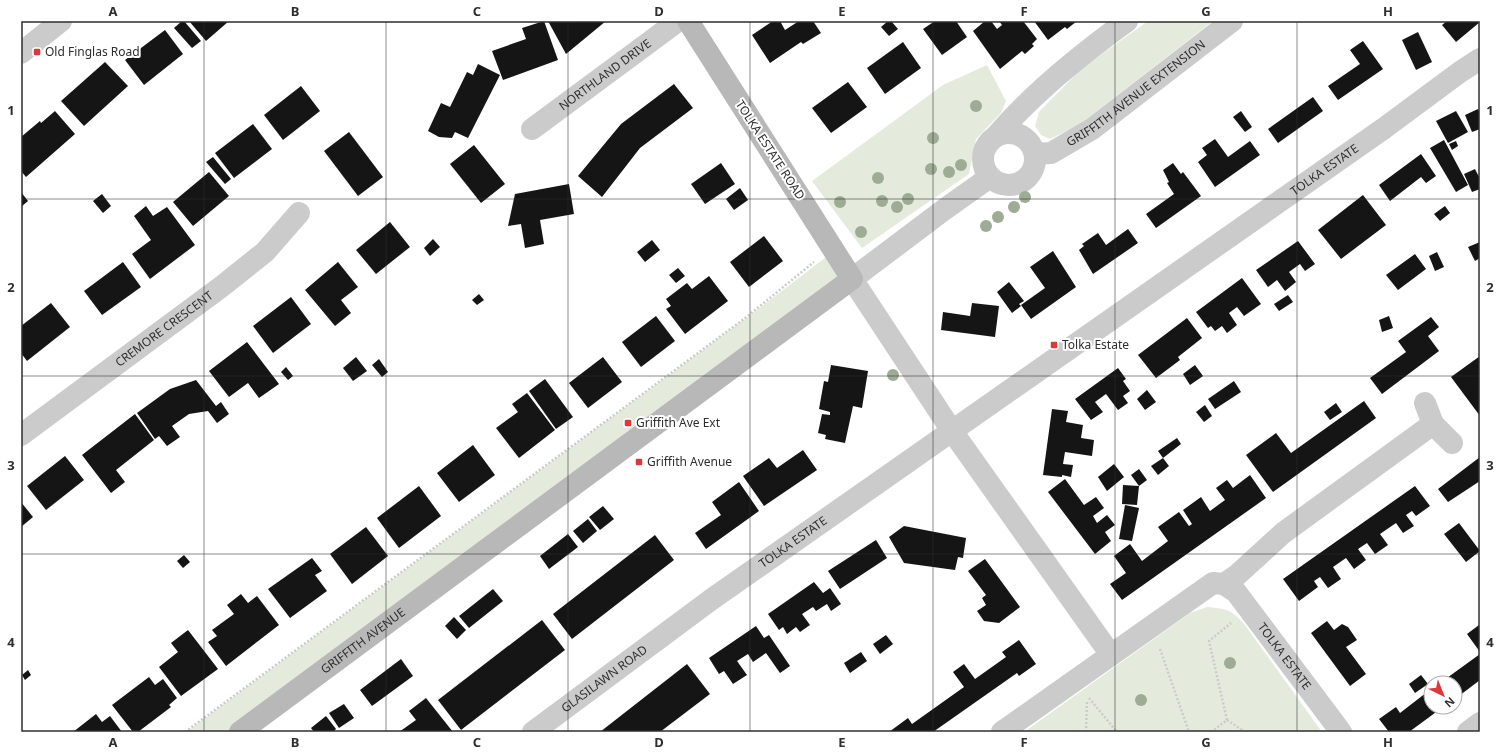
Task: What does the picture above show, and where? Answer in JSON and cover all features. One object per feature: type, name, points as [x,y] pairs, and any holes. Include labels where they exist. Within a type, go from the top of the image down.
[{"type":"main road","name":"TOLKA ESTATE ROAD","points":[[688,21],[852,279]]},
{"type":"main road","name":"GRIFFITH AVENUE","points":[[240,732],[852,279]]},
{"type":"street","points":[[21,52],[61,21]]},
{"type":"street","name":"NORTHLAND DRIVE","points":[[532,129],[678,21]]},
{"type":"street","points":[[1035,95],[1032,103],[1031,146],[1033,170],[1021,182],[1005,185],[990,178],[985,171],[983,154],[986,146],[1016,112],[1035,95],[1100,41],[1127,21]]},
{"type":"street","name":"GRIFFITH AVENUE EXTENSION","points":[[997,135],[1012,132],[1031,146],[1051,153],[1092,129],[1232,21]]},
{"type":"street","name":"TOLKA ESTATE","points":[[675,626],[1370,138],[1480,59]]},
{"type":"street","points":[[990,178],[945,209],[852,279],[952,431],[1111,655]]},
{"type":"street","name":"CREMORE CRESCENT","points":[[21,435],[228,282],[265,252],[298,213]]},
{"type":"street","points":[[1425,403],[1433,424],[1452,443]]},
{"type":"street","points":[[1002,732],[1213,583],[1224,584],[1237,575],[1283,533],[1433,424]]},
{"type":"street","name":"TOLKA ESTATE","points":[[1224,584],[1236,592],[1341,732]]},
{"type":"street","name":"GLASILAWN ROAD","points":[[533,732],[675,626]]},
{"type":"street","points":[[1468,732],[1480,723]]},
{"type":"path","points":[[185,732],[744,319],[832,247]]},
{"type":"path","points":[[1244,732],[1227,720],[1209,641],[1249,609]]},
{"type":"path","points":[[1152,626],[1189,732]]},
{"type":"path","points":[[1086,732],[1087,696],[1117,732]]},
{"type":"path","points":[[1211,732],[1227,720]]},
{"type":"shaded area","points":[[1148,21],[1213,21],[1079,125],[1050,139],[1041,135],[1035,126],[1039,112],[1081,69]]},
{"type":"shaded area","points":[[987,65],[1006,101],[1001,113],[976,139],[969,174],[862,248],[812,181],[943,85]]},
{"type":"shaded area","points":[[830,254],[848,283],[233,732],[186,732],[745,319]]},
{"type":"shaded area","points":[[1207,607],[1219,608],[1228,611],[1236,616],[1245,625],[1322,732],[1024,732],[1190,613]]},
{"type":"building","points":[[184,21],[201,41],[192,48],[174,28]]},
{"type":"building","points":[[189,21],[229,21],[206,41]]},
{"type":"building","points":[[544,21],[558,60],[503,80],[492,51],[526,39],[522,28]]},
{"type":"building","points":[[548,21],[606,21],[566,54]]},
{"type":"building","points":[[773,21],[780,21],[785,30],[799,21],[813,21],[821,33],[803,44],[801,42],[770,63],[752,35]]},
{"type":"building","points":[[888,21],[891,21],[898,29],[889,36],[881,27]]},
{"type":"building","points":[[935,21],[956,21],[967,37],[942,55],[923,29]]},
{"type":"building","points":[[985,21],[991,21],[997,29],[1002,25],[999,21],[1023,21],[1037,39],[1032,44],[1034,46],[1025,54],[1022,51],[1000,69],[973,31]]},
{"type":"building","points":[[1034,21],[1077,21],[1067,29],[1065,27],[1048,40]]},
{"type":"building","points":[[1447,21],[1480,22],[1456,42],[1442,25]]},
{"type":"building","points":[[165,30],[183,54],[144,85],[125,60]]},
{"type":"building","points":[[1418,32],[1432,62],[1416,70],[1402,40]]},
{"type":"building","points":[[1363,41],[1383,69],[1338,100],[1328,86],[1360,64],[1350,50]]},
{"type":"building","points":[[903,42],[921,68],[885,94],[867,68]]},
{"type":"building","points":[[105,62],[128,86],[84,126],[61,101]]},
{"type":"building","points":[[478,64],[500,75],[468,138],[455,132],[452,138],[439,137],[428,131],[441,103],[450,107],[467,72],[473,75]]},
{"type":"building","points":[[848,82],[867,107],[831,133],[812,108]]},
{"type":"building","points":[[674,84],[693,108],[640,148],[602,197],[578,176],[621,124]]},
{"type":"building","points":[[301,86],[320,111],[283,140],[264,115]]},
{"type":"building","points":[[1313,97],[1323,111],[1278,143],[1268,129]]},
{"type":"building","points":[[1478,109],[1480,114],[1480,129],[1472,132],[1465,115]]},
{"type":"building","points":[[55,111],[75,134],[26,177],[21,171],[21,137]]},
{"type":"building","points":[[1241,111],[1252,127],[1245,132],[1233,117]]},
{"type":"building","points":[[1456,111],[1468,132],[1448,143],[1436,121]]},
{"type":"building","points":[[253,124],[272,149],[234,178],[215,153]]},
{"type":"building","points":[[349,132],[383,177],[358,196],[324,151]]},
{"type":"building","points":[[1215,139],[1228,157],[1250,141],[1260,155],[1215,187],[1198,162],[1207,155],[1202,148]]},
{"type":"building","points":[[1444,140],[1468,185],[1456,192],[1430,148]]},
{"type":"building","points":[[1456,141],[1458,146],[1452,150],[1449,144]]},
{"type":"building","points":[[474,145],[505,184],[481,203],[450,164]]},
{"type":"building","points":[[1421,154],[1436,176],[1426,183],[1421,177],[1390,201],[1379,185]]},
{"type":"building","points":[[213,157],[231,179],[225,184],[206,162]]},
{"type":"building","points":[[721,163],[735,184],[705,204],[691,184]]},
{"type":"building","points":[[1173,163],[1181,174],[1183,172],[1201,196],[1156,228],[1146,214],[1174,194],[1167,183],[1169,182],[1163,170]]},
{"type":"building","points":[[1475,169],[1480,179],[1480,189],[1472,192],[1464,174]]},
{"type":"building","points":[[209,172],[229,196],[193,226],[173,202]]},
{"type":"building","points":[[569,184],[574,214],[540,220],[544,244],[525,248],[521,224],[508,226],[515,194]]},
{"type":"building","points":[[740,188],[748,200],[734,210],[726,199]]},
{"type":"building","points":[[21,192],[28,201],[21,207]]},
{"type":"building","points":[[102,194],[111,206],[103,213],[93,201]]},
{"type":"building","points":[[1363,195],[1386,225],[1341,259],[1318,230]]},
{"type":"building","points":[[146,206],[153,216],[167,207],[195,245],[150,279],[132,254],[151,240],[134,216]]},
{"type":"building","points":[[1445,206],[1450,213],[1440,221],[1434,214]]},
{"type":"building","points":[[390,222],[410,247],[376,274],[356,250]]},
{"type":"building","points":[[1128,229],[1138,243],[1093,274],[1079,250],[1084,246],[1082,244],[1098,233],[1106,245]]},
{"type":"building","points":[[764,236],[783,261],[749,287],[730,262]]},
{"type":"building","points":[[433,239],[440,247],[430,256],[424,248]]},
{"type":"building","points":[[652,240],[660,250],[645,262],[637,252]]},
{"type":"building","points":[[1298,241],[1315,264],[1305,271],[1300,264],[1289,272],[1296,282],[1285,291],[1277,280],[1268,287],[1256,270]]},
{"type":"building","points":[[1480,242],[1480,258],[1475,261],[1468,247]]},
{"type":"building","points":[[1053,251],[1076,287],[1031,319],[1021,305],[1045,288],[1030,267]]},
{"type":"building","points":[[1437,252],[1444,267],[1435,271],[1429,256]]},
{"type":"building","points":[[1415,254],[1426,269],[1398,290],[1386,275]]},
{"type":"building","points":[[123,262],[141,287],[102,315],[84,291]]},
{"type":"building","points":[[338,262],[358,287],[341,300],[351,313],[335,326],[305,290]]},
{"type":"building","points":[[678,268],[685,276],[676,283],[669,275]]},
{"type":"building","points":[[709,276],[728,301],[685,334],[666,309],[671,306],[666,299],[687,283],[692,289]]},
{"type":"building","points":[[1242,278],[1261,304],[1244,316],[1237,307],[1229,313],[1237,325],[1227,333],[1222,326],[1215,331],[1211,326],[1208,328],[1196,312]]},
{"type":"building","points":[[1009,282],[1024,301],[1019,304],[1021,306],[1012,313],[997,292]]},
{"type":"building","points":[[479,294],[484,300],[477,305],[472,300]]},
{"type":"building","points":[[1288,295],[1293,302],[1279,311],[1274,304]]},
{"type":"building","points":[[291,297],[311,324],[273,353],[253,326]]},
{"type":"building","points":[[51,303],[70,327],[27,361],[21,353],[21,326]]},
{"type":"building","points":[[972,303],[999,306],[995,337],[941,330],[943,312],[970,316]]},
{"type":"building","points":[[656,316],[675,341],[641,367],[622,342]]},
{"type":"building","points":[[1389,316],[1393,328],[1382,332],[1379,320]]},
{"type":"building","points":[[1431,317],[1439,327],[1428,336],[1439,351],[1382,394],[1370,378],[1406,352],[1398,341]]},
{"type":"building","points":[[1187,318],[1202,338],[1178,357],[1180,360],[1156,378],[1138,355]]},
{"type":"building","points":[[247,342],[279,384],[259,398],[248,383],[229,397],[209,371]]},
{"type":"building","points":[[1480,356],[1480,416],[1451,377]]},
{"type":"building","points":[[356,357],[367,371],[353,381],[343,368]]},
{"type":"building","points":[[603,357],[622,382],[588,408],[569,383]]},
{"type":"building","points":[[379,359],[388,372],[382,377],[372,365]]},
{"type":"building","points":[[831,365],[868,371],[862,408],[853,406],[845,443],[825,439],[826,435],[818,433],[822,414],[830,415],[830,412],[819,409],[824,381],[828,382]]},
{"type":"building","points":[[1195,365],[1203,376],[1190,385],[1183,374]]},
{"type":"building","points":[[286,367],[293,376],[288,380],[281,372]]},
{"type":"building","points":[[1118,368],[1126,379],[1123,381],[1130,391],[1123,396],[1128,403],[1118,410],[1106,394],[1095,402],[1103,412],[1091,420],[1075,399]]},
{"type":"building","points":[[545,379],[573,417],[556,429],[529,391]]},
{"type":"building","points":[[196,380],[216,406],[221,402],[229,414],[217,423],[208,411],[189,414],[172,426],[180,437],[167,446],[159,436],[155,439],[137,413],[170,389]]},
{"type":"building","points":[[1234,381],[1241,392],[1215,409],[1208,399]]},
{"type":"building","points":[[1147,390],[1156,402],[1145,410],[1137,399]]},
{"type":"building","points":[[527,393],[555,430],[519,458],[496,428],[518,412],[512,404]]},
{"type":"building","points":[[1364,401],[1376,418],[1273,492],[1246,455],[1276,433],[1291,453]]},
{"type":"building","points":[[1336,403],[1342,412],[1330,420],[1324,412]]},
{"type":"building","points":[[1205,405],[1212,416],[1204,422],[1196,412]]},
{"type":"building","points":[[1052,409],[1068,411],[1066,422],[1083,425],[1081,438],[1094,440],[1092,456],[1065,452],[1063,464],[1073,465],[1071,477],[1062,475],[1062,477],[1043,475]]},
{"type":"building","points":[[135,414],[154,440],[116,470],[125,482],[111,493],[82,455]]},
{"type":"building","points":[[1177,438],[1181,444],[1163,458],[1158,451]]},
{"type":"building","points":[[473,445],[495,475],[459,502],[437,473]]},
{"type":"building","points":[[803,450],[817,470],[764,506],[743,476],[769,458],[777,468]]},
{"type":"building","points":[[65,456],[84,480],[46,510],[27,486]]},
{"type":"building","points":[[1480,457],[1480,481],[1448,502],[1438,489]]},
{"type":"building","points":[[1163,458],[1169,466],[1158,475],[1151,466]]},
{"type":"building","points":[[1114,464],[1124,477],[1107,491],[1098,477]]},
{"type":"building","points":[[1139,469],[1147,480],[1139,486],[1131,475]]},
{"type":"building","points":[[1250,475],[1266,498],[1122,600],[1110,584],[1126,573],[1114,556],[1130,544],[1142,561],[1168,541],[1158,527],[1179,512],[1189,526],[1192,524],[1183,510],[1201,497],[1210,511],[1225,500],[1216,488],[1227,480],[1233,488]]},
{"type":"building","points":[[1065,479],[1084,505],[1096,497],[1104,508],[1093,516],[1097,523],[1107,515],[1115,525],[1105,532],[1111,541],[1095,554],[1048,492]]},
{"type":"building","points":[[739,482],[759,511],[706,549],[695,533],[721,515],[712,502]]},
{"type":"building","points":[[1123,485],[1139,486],[1137,505],[1122,504]]},
{"type":"building","points":[[419,486],[441,516],[399,548],[377,518]]},
{"type":"building","points":[[1415,486],[1430,506],[1416,516],[1412,511],[1406,515],[1414,526],[1403,533],[1396,523],[1380,534],[1388,545],[1375,554],[1367,543],[1358,549],[1366,560],[1354,569],[1346,558],[1333,567],[1341,579],[1328,588],[1320,577],[1314,581],[1318,587],[1299,601],[1283,579]]},
{"type":"building","points":[[21,502],[33,517],[21,527]]},
{"type":"building","points":[[1125,505],[1139,508],[1132,541],[1119,539]]},
{"type":"building","points":[[603,506],[614,519],[600,530],[589,517]]},
{"type":"building","points":[[588,519],[597,531],[583,543],[573,531]]},
{"type":"building","points":[[1459,523],[1480,551],[1466,562],[1444,534]]},
{"type":"building","points":[[904,526],[966,538],[963,558],[958,557],[955,570],[904,563],[889,537]]},
{"type":"building","points":[[366,527],[388,556],[352,584],[330,554]]},
{"type":"building","points":[[568,534],[578,547],[549,569],[540,556]]},
{"type":"building","points":[[655,535],[674,560],[572,639],[553,614]]},
{"type":"building","points":[[876,540],[887,558],[840,589],[828,571]]},
{"type":"building","points":[[184,555],[190,562],[183,568],[177,561]]},
{"type":"building","points":[[312,558],[322,571],[315,575],[327,591],[290,618],[268,589]]},
{"type":"building","points":[[985,559],[1020,607],[999,623],[984,621],[977,611],[986,605],[982,598],[986,595],[968,571]]},
{"type":"building","points":[[814,582],[823,593],[830,588],[841,604],[831,611],[827,604],[816,611],[813,607],[802,614],[810,625],[800,632],[796,627],[787,634],[783,627],[779,630],[768,614]]},
{"type":"building","points":[[493,589],[503,601],[469,628],[459,616]]},
{"type":"building","points":[[241,594],[248,603],[257,596],[279,625],[226,666],[208,642],[217,636],[212,630],[234,614],[227,605]]},
{"type":"building","points":[[454,617],[466,630],[457,639],[445,626]]},
{"type":"building","points":[[542,620],[565,650],[461,730],[438,700]]},
{"type":"building","points":[[1327,621],[1334,630],[1342,624],[1348,627],[1357,640],[1346,647],[1366,674],[1350,686],[1311,633]]},
{"type":"building","points":[[1479,625],[1480,627],[1480,652],[1467,634]]},
{"type":"building","points":[[756,626],[764,638],[769,635],[790,666],[780,673],[766,653],[753,662],[748,654],[737,661],[747,675],[733,684],[724,671],[719,674],[709,658]]},
{"type":"building","points":[[188,630],[218,669],[181,696],[159,667],[178,652],[171,643]]},
{"type":"building","points":[[886,635],[893,644],[880,654],[873,644]]},
{"type":"building","points":[[1019,640],[1036,664],[1019,676],[1017,673],[933,732],[889,732],[908,718],[912,724],[964,687],[953,672],[964,664],[975,679],[1006,657],[1002,652]]},
{"type":"building","points":[[861,652],[867,661],[850,673],[844,663]]},
{"type":"building","points":[[1480,654],[1480,680],[1463,693],[1463,675],[1451,675]]},
{"type":"building","points":[[401,659],[413,676],[372,706],[360,690]]},
{"type":"building","points":[[687,664],[710,694],[660,732],[600,732]]},
{"type":"building","points":[[28,670],[31,675],[25,680],[22,675]]},
{"type":"building","points":[[1421,675],[1423,678],[1423,687],[1415,693],[1409,684]]},
{"type":"building","points":[[149,677],[155,685],[163,679],[177,698],[169,705],[171,707],[138,732],[133,732],[112,705]]},
{"type":"building","points":[[1423,695],[1423,715],[1432,715],[1409,732],[1389,732],[1379,719],[1396,707],[1400,713]]},
{"type":"building","points":[[426,698],[453,732],[399,732],[416,720],[409,711]]},
{"type":"building","points":[[344,704],[354,718],[339,728],[329,713]]},
{"type":"building","points":[[96,714],[102,722],[110,716],[122,732],[73,732]]},
{"type":"building","points":[[326,716],[336,729],[333,732],[314,732],[311,728]]},
{"type":"place","name":"Old Finglas Road","points":[[37,52]]},
{"type":"place","name":"Tolka Estate","points":[[1054,345]]},
{"type":"place","name":"Griffith Ave Ext","points":[[628,423]]},
{"type":"place","name":"Griffith Avenue","points":[[639,462]]}]
